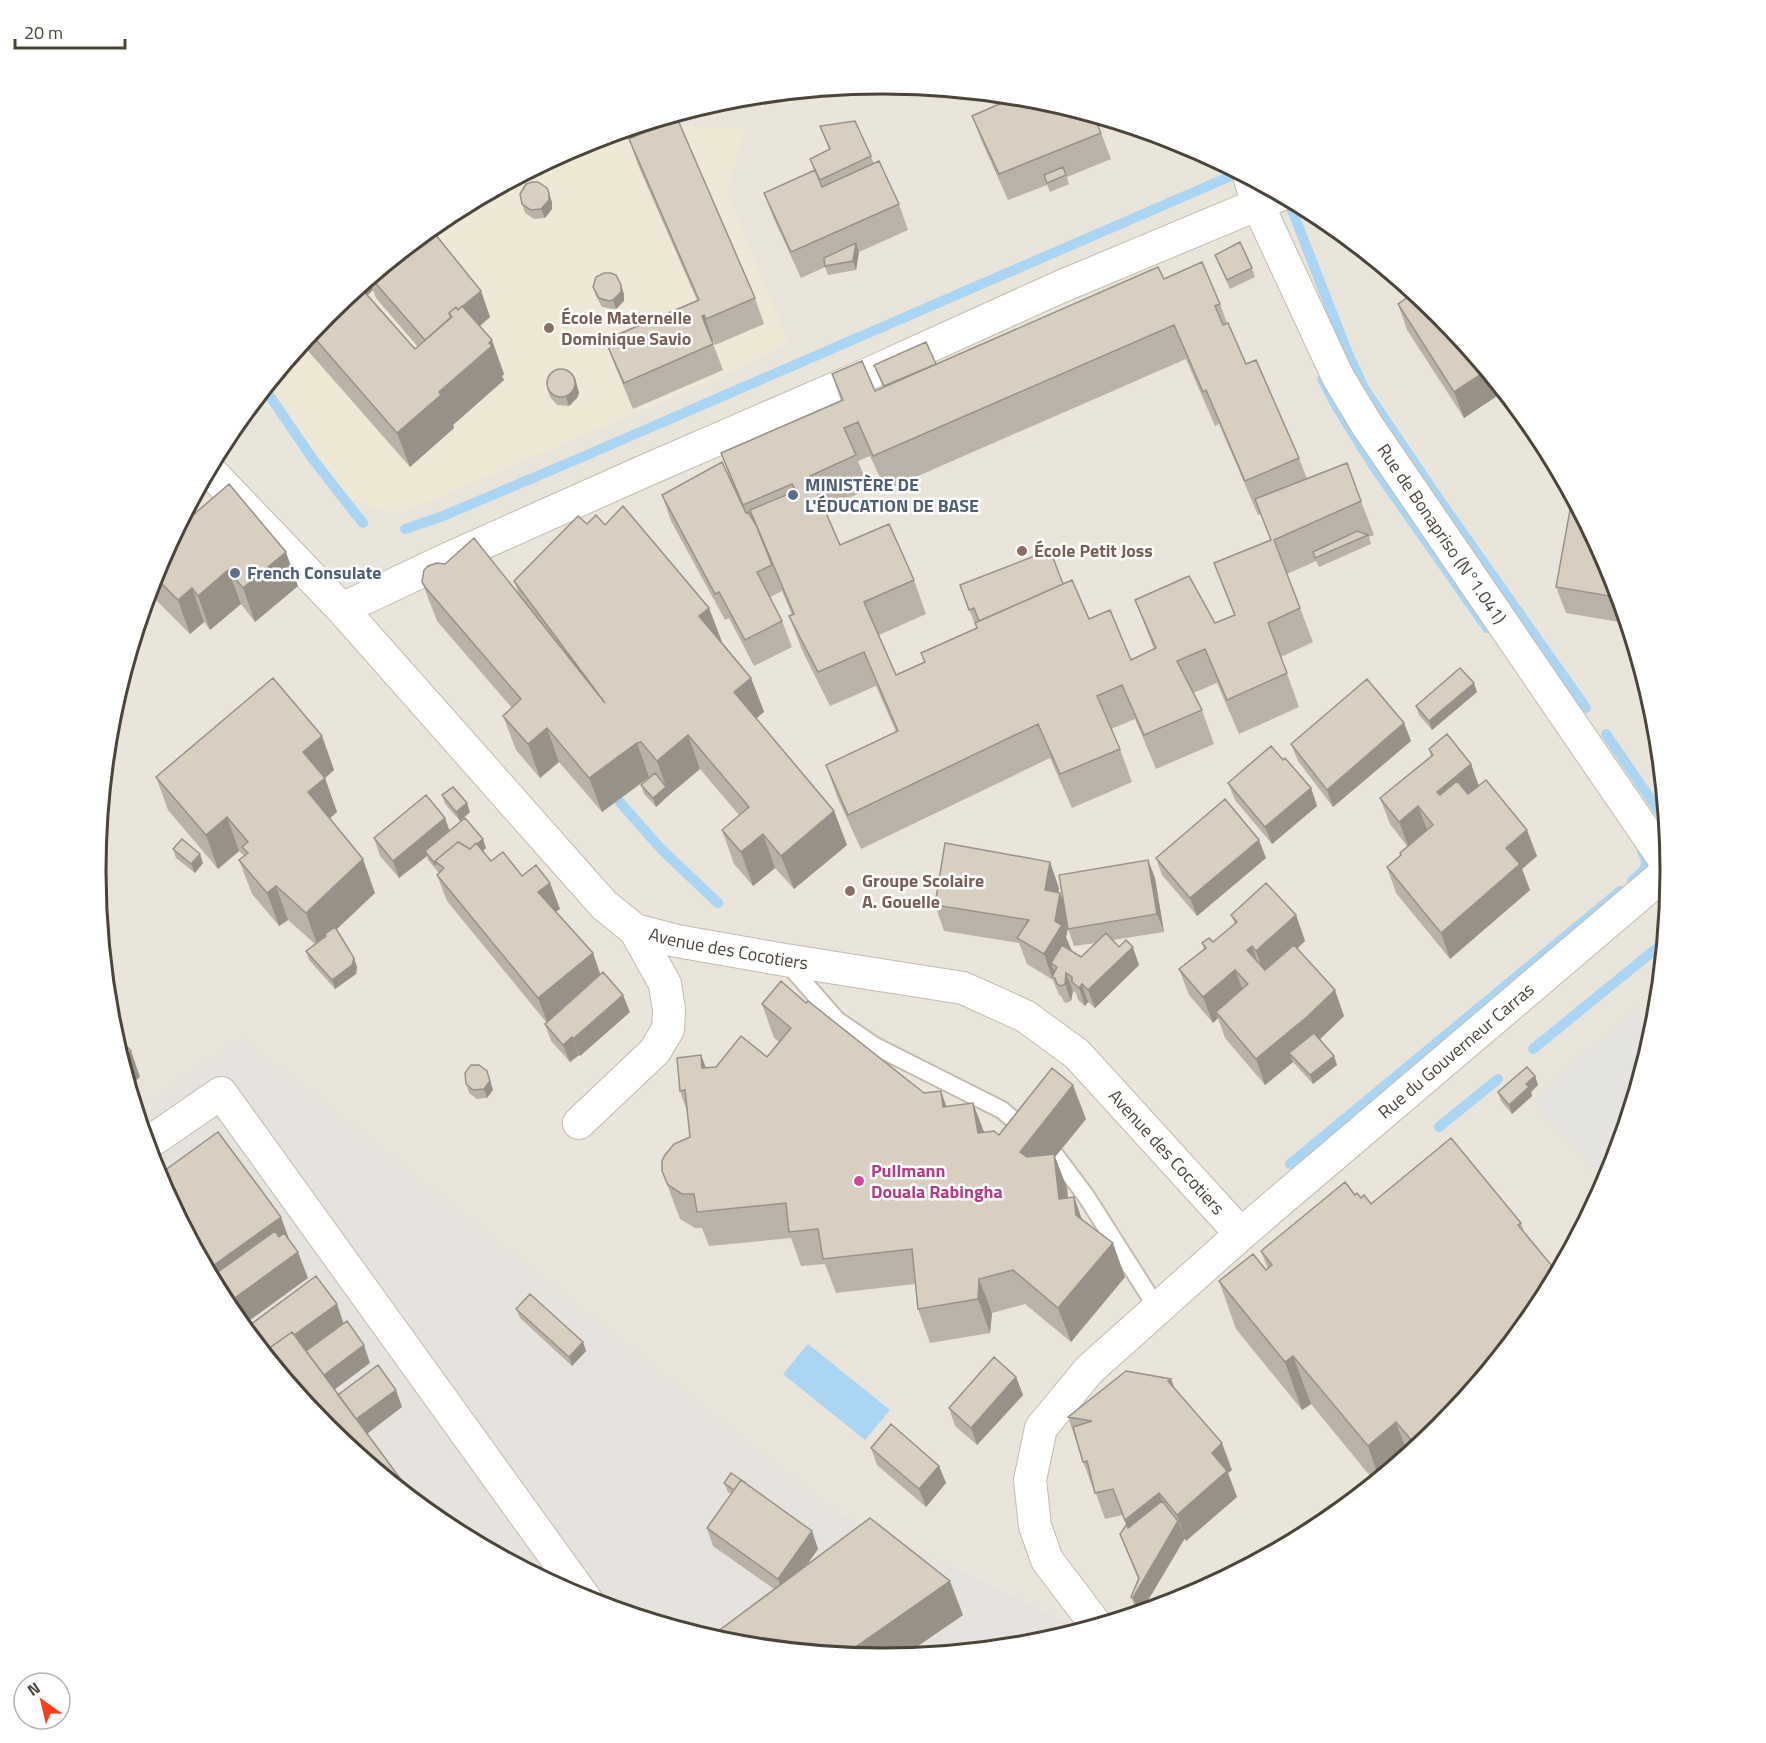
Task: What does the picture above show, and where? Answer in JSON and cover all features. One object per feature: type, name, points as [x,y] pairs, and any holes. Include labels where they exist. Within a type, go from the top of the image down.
[{"type":"street","points":[[342,609],[465,551],[857,379],[1262,194]]},
{"type":"street","name":"Rue de Bonapriso (N°1.041)","points":[[1264,195],[1338,376],[1367,425],[1659,852]]},
{"type":"street","name":"Avenue des Cocotiers","points":[[215,476],[342,609],[604,905],[634,930],[677,941],[963,988],[1025,1016],[1077,1054],[1241,1234]]},
{"type":"street","name":"Rue du Gouverneur Carras","points":[[1092,1620],[1047,1560],[1035,1526],[1030,1480],[1041,1428],[1089,1370],[1157,1308],[1660,877]]},
{"type":"street","points":[[579,1123],[655,1051],[668,1029],[669,1010],[665,984],[634,930]]},
{"type":"street","points":[[154,1139],[221,1093],[576,1585]]},
{"type":"lane","points":[[785,960],[837,1020],[875,1046],[1002,1110],[1035,1138]]},
{"type":"lane","points":[[1056,1156],[1086,1196],[1157,1308]]},
{"type":"shaded area","points":[[883,94],[984,101],[1035,109],[1133,136],[1227,175],[1272,199],[1315,225],[1395,287],[1467,359],[1499,398],[1556,483],[1580,528],[1601,574],[1634,670],[1653,770],[1658,821],[1660,872],[1653,973],[1634,1073],[1619,1121],[1601,1169],[1556,1260],[1499,1345],[1467,1384],[1395,1456],[1356,1488],[1315,1518],[1227,1568],[1133,1607],[1084,1622],[1073,1625],[830,1508],[241,1040],[143,1107],[132,1073],[113,973],[106,872],[113,770],[121,720],[132,670],[147,622],[186,528],[210,483],[267,398],[299,359],[371,287],[451,225],[494,199],[586,154],[682,121],[731,109],[832,96]]},
{"type":"shaded area","name":"École Maternelle Dominique Savio","points":[[669,125],[745,129],[727,192],[788,342],[740,368],[405,512],[387,512],[348,498],[272,392],[299,359],[371,287],[451,225],[494,199],[586,154]]},
{"type":"shaded area","points":[[1640,1007],[1646,1015],[1634,1073],[1598,1176],[1532,1099]]},
{"type":"shaded area","points":[[241,1039],[830,1508],[1073,1625],[1035,1634],[934,1647],[832,1647],[782,1642],[731,1634],[633,1607],[539,1568],[494,1544],[451,1518],[371,1456],[299,1384],[267,1345],[210,1260],[186,1215],[165,1169],[143,1107]]},
{"type":"water","points":[[808,1344],[890,1410],[865,1440],[783,1374]]},
{"type":"building","points":[[1000,104],[1084,121],[1098,125],[1101,133],[999,174],[972,116]]},
{"type":"building","points":[[855,121],[871,156],[820,180],[810,159],[830,149],[820,126]]},
{"type":"building","points":[[679,122],[755,298],[706,319],[704,315],[702,316],[713,344],[624,383],[605,340],[699,300],[629,139]]},
{"type":"building","points":[[879,161],[899,204],[791,252],[764,193],[815,170],[822,187]]},
{"type":"building","points":[[1063,167],[1066,175],[1047,183],[1044,175]]},
{"type":"building","points":[[538,182],[547,188],[549,193],[549,200],[541,209],[531,210],[522,204],[520,194],[526,184]]},
{"type":"building","points":[[436,236],[481,291],[458,310],[456,307],[449,313],[451,317],[425,340],[376,283]]},
{"type":"building","points":[[1240,242],[1252,268],[1227,280],[1215,255]]},
{"type":"building","points":[[856,243],[853,261],[825,266],[824,258]]},
{"type":"building","points":[[1202,262],[1220,304],[1215,306],[1223,325],[1228,323],[1246,364],[1256,360],[1299,458],[1245,481],[1206,390],[1203,392],[1174,325],[873,456],[858,422],[844,428],[856,455],[810,476],[840,545],[889,524],[914,580],[864,602],[896,675],[925,662],[921,653],[977,628],[975,623],[1072,580],[1089,619],[1110,610],[1131,660],[1156,648],[1135,600],[1189,576],[1215,623],[1235,615],[1214,563],[1271,540],[1255,499],[1347,463],[1361,501],[1274,540],[1300,608],[1268,623],[1287,673],[1227,700],[1205,649],[1177,661],[1202,710],[1144,735],[1122,685],[1097,696],[1120,749],[1060,774],[1038,724],[848,815],[826,765],[898,731],[864,652],[818,672],[789,616],[794,614],[750,510],[796,491],[792,484],[743,505],[721,453],[843,400],[832,374],[862,361],[875,391],[1158,267],[1164,279]]},
{"type":"building","points":[[604,273],[616,275],[621,285],[621,292],[613,300],[599,298],[593,287],[596,277]]},
{"type":"building","points":[[365,293],[415,349],[452,317],[449,313],[456,307],[458,310],[462,306],[492,340],[489,343],[492,346],[439,392],[441,395],[397,433],[317,340]]},
{"type":"building","points":[[1407,298],[1480,375],[1454,392],[1398,304]]},
{"type":"building","points":[[926,342],[936,364],[884,386],[874,365]]},
{"type":"building","points":[[561,369],[571,373],[575,383],[571,393],[561,397],[551,393],[547,383],[551,373]]},
{"type":"building","points":[[722,462],[746,513],[748,512],[756,525],[772,565],[757,572],[782,621],[745,640],[719,592],[715,594],[662,495]]},
{"type":"building","points":[[229,484],[286,552],[243,588],[228,570],[198,596],[192,588],[178,600],[161,583],[193,515]]},
{"type":"building","points":[[623,506],[709,608],[699,616],[751,678],[734,692],[834,811],[781,856],[763,834],[741,852],[722,830],[749,807],[688,735],[657,761],[641,742],[637,743],[589,778],[547,728],[528,744],[503,716],[521,699],[422,582],[424,570],[428,566],[437,563],[445,564],[474,538],[605,703],[514,581],[578,516],[587,524],[596,515],[605,525]]},
{"type":"building","points":[[1570,509],[1609,596],[1556,587]]},
{"type":"building","points":[[1357,531],[1368,535],[1315,558],[1313,552]]},
{"type":"building","points":[[1050,550],[1063,584],[979,621],[974,608],[969,610],[960,585]]},
{"type":"building","points":[[1460,668],[1474,683],[1429,721],[1416,706]]},
{"type":"building","points":[[273,678],[322,736],[303,752],[325,778],[308,792],[363,859],[306,913],[276,886],[267,893],[239,860],[248,853],[242,847],[248,842],[227,817],[206,835],[156,777]]},
{"type":"building","points":[[1367,679],[1404,723],[1327,790],[1291,744]]},
{"type":"building","points":[[1447,734],[1471,764],[1437,792],[1440,795],[1457,781],[1468,794],[1486,780],[1527,830],[1506,848],[1520,864],[1441,933],[1387,867],[1433,825],[1418,806],[1399,822],[1380,798],[1433,755],[1429,749]]},
{"type":"building","points":[[1271,746],[1283,760],[1285,758],[1311,788],[1265,827],[1228,783]]},
{"type":"building","points":[[655,773],[666,787],[653,798],[641,785]]},
{"type":"building","points":[[453,787],[467,803],[456,812],[442,795]]},
{"type":"building","points":[[426,795],[445,818],[393,861],[374,838]]},
{"type":"building","points":[[1225,799],[1259,840],[1190,898],[1156,858]]},
{"type":"building","points":[[465,818],[483,839],[470,849],[458,842],[435,861],[436,865],[425,851]]},
{"type":"building","points":[[182,839],[200,854],[191,864],[173,849]]},
{"type":"building","points":[[458,842],[470,849],[476,843],[491,861],[503,852],[522,876],[536,865],[550,883],[538,892],[593,953],[538,998],[437,875],[444,868],[435,861]]},
{"type":"building","points":[[945,843],[1050,862],[1045,890],[1060,893],[1055,921],[1062,925],[1044,954],[1017,938],[1029,920],[935,905]]},
{"type":"building","points":[[1148,860],[1157,914],[1068,929],[1059,875]]},
{"type":"building","points":[[1266,883],[1296,915],[1256,951],[1252,946],[1247,950],[1265,970],[1294,945],[1335,990],[1308,1016],[1256,1059],[1216,1012],[1248,984],[1235,970],[1203,997],[1179,969],[1206,948],[1202,943],[1209,938],[1213,942],[1237,922],[1231,915]]},
{"type":"building","points":[[335,927],[354,958],[352,965],[332,980],[306,951]]},
{"type":"building","points":[[1106,933],[1119,947],[1126,940],[1133,947],[1088,990],[1082,984],[1079,988],[1072,982],[1072,977],[1066,973],[1065,984],[1061,986],[1057,984],[1055,978],[1052,977],[1057,967],[1051,963],[1062,945],[1081,957]]},
{"type":"building","points":[[603,972],[623,995],[563,1045],[545,1024]]},
{"type":"building","name":"Pullmann Douala Rabingha","points":[[781,981],[806,1003],[808,1001],[924,1093],[941,1091],[943,1107],[973,1103],[978,1133],[994,1131],[999,1135],[1052,1068],[1073,1085],[1020,1152],[1027,1157],[1054,1154],[1059,1199],[1074,1197],[1076,1215],[1113,1243],[1058,1308],[1013,1270],[979,1279],[978,1299],[918,1309],[912,1249],[823,1259],[818,1229],[789,1232],[786,1203],[697,1212],[694,1194],[682,1194],[668,1185],[662,1171],[662,1161],[674,1144],[690,1137],[685,1090],[680,1091],[677,1058],[701,1055],[702,1068],[716,1067],[741,1036],[767,1057],[791,1028],[762,1004]]},
{"type":"building","points":[[1314,1033],[1334,1056],[1310,1075],[1289,1053]]},
{"type":"building","points":[[471,1065],[479,1065],[487,1071],[490,1081],[484,1089],[473,1090],[466,1084],[465,1073]]},
{"type":"building","points":[[1527,1067],[1535,1076],[1526,1084],[1529,1087],[1509,1105],[1498,1092]]},
{"type":"building","points":[[218,1132],[281,1217],[213,1265],[186,1215],[165,1170]]},
{"type":"building","points":[[1451,1138],[1521,1223],[1518,1225],[1552,1266],[1499,1345],[1432,1421],[1411,1440],[1396,1422],[1368,1446],[1293,1356],[1285,1362],[1219,1281],[1253,1254],[1266,1270],[1272,1265],[1261,1251],[1345,1182],[1355,1195],[1357,1193],[1361,1198],[1364,1195],[1371,1204]]},
{"type":"building","points":[[275,1231],[279,1237],[284,1233],[298,1252],[234,1299],[218,1272]]},
{"type":"building","points":[[316,1276],[337,1304],[294,1335],[292,1332],[270,1348],[252,1324]]},
{"type":"building","points":[[530,1294],[583,1342],[569,1357],[516,1309]]},
{"type":"building","points":[[347,1321],[364,1345],[324,1375],[306,1351]]},
{"type":"building","points":[[292,1332],[403,1482],[334,1421],[270,1348]]},
{"type":"building","points":[[994,1357],[1016,1377],[971,1428],[949,1408]]},
{"type":"building","points":[[378,1365],[396,1390],[356,1419],[338,1395]]},
{"type":"building","points":[[1126,1371],[1171,1379],[1168,1381],[1222,1443],[1212,1453],[1227,1471],[1177,1515],[1159,1493],[1125,1520],[1113,1489],[1095,1493],[1087,1461],[1083,1462],[1073,1427],[1092,1421],[1068,1417]]},
{"type":"building","points":[[891,1424],[939,1466],[919,1489],[871,1448]]},
{"type":"building","points":[[731,1473],[746,1483],[741,1480],[734,1490],[724,1483]]},
{"type":"building","points":[[741,1480],[812,1531],[778,1579],[707,1528]]},
{"type":"building","points":[[1162,1501],[1178,1521],[1133,1598],[1131,1597],[1139,1578],[1120,1534],[1127,1524],[1128,1528]]},
{"type":"building","points":[[870,1518],[950,1581],[855,1647],[782,1642],[718,1631]]},
{"type":"waterway","points":[[405,529],[443,516],[580,458],[1230,177]]},
{"type":"waterway","points":[[1293,211],[1347,351],[1364,388],[1436,495],[1586,708]]},
{"type":"waterway","points":[[1322,379],[1374,467],[1487,628]]},
{"type":"waterway","points":[[269,395],[312,458],[363,523]]},
{"type":"waterway","points":[[1606,734],[1657,808]]},
{"type":"waterway","points":[[618,800],[661,849],[718,903]]},
{"type":"waterway","points":[[1632,881],[1645,868],[1646,861],[1642,851]]},
{"type":"waterway","points":[[1290,1164],[1620,891]]},
{"type":"waterway","points":[[1533,1049],[1655,949]]},
{"type":"waterway","points":[[1439,1127],[1498,1079]]},
{"type":"place","name":"École Maternelle Dominique Savio","points":[[549,328]]},
{"type":"place","name":"MINISTÈRE DE L'ÉDUCATION DE BASE","points":[[793,495]]},
{"type":"place","name":"École Petit Joss","points":[[1022,551]]},
{"type":"place","name":"French Consulate","points":[[235,573]]},
{"type":"place","name":"Groupe Scolaire A. Gouelle","points":[[850,891]]},
{"type":"place","name":"Pullmann Douala Rabingha","points":[[859,1181]]}]
